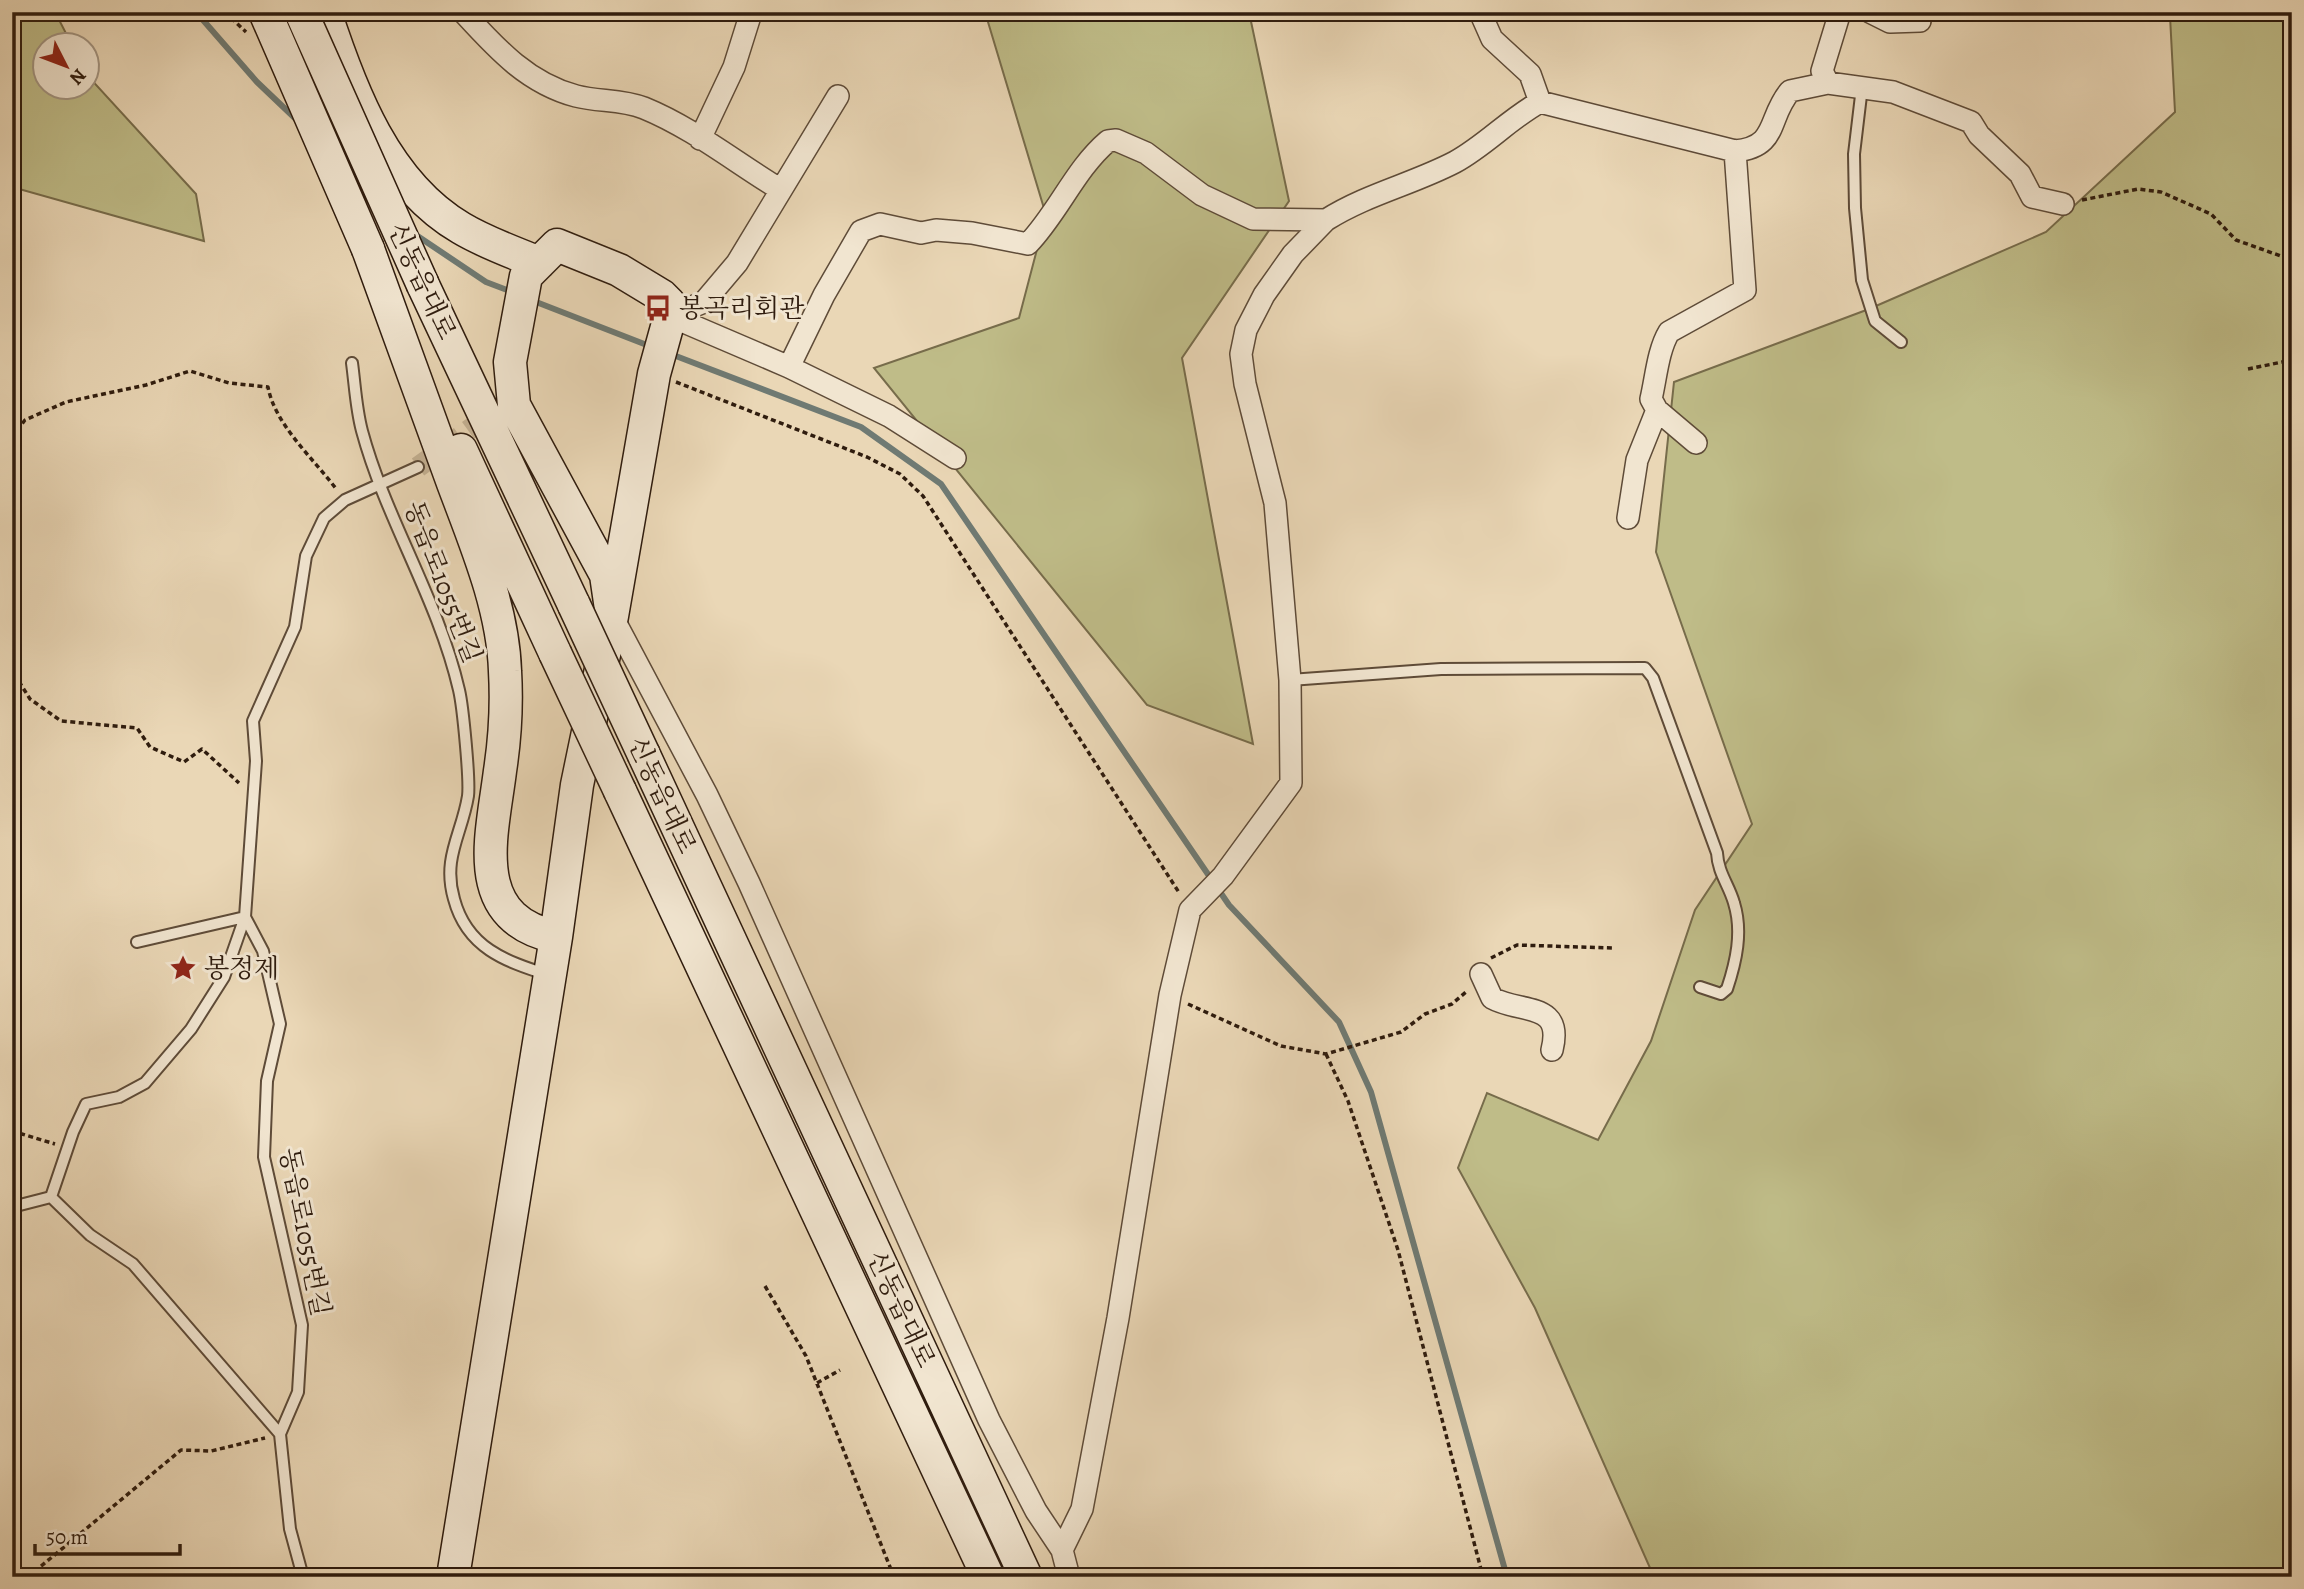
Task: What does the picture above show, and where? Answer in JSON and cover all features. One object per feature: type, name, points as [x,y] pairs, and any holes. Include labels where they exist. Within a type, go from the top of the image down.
[{"type":"main road","name":"신동읍대로","points":[[265,12],[368,249],[988,1577]]},
{"type":"main road","name":"신동읍대로","points":[[301,12],[423,285],[1026,1577]]},
{"type":"main road","points":[[325,12],[338,50],[371,125],[398,172],[432,207],[460,227],[533,269]]},
{"type":"main road","points":[[453,1577],[556,937],[577,785],[612,616],[656,368],[668,321],[669,303],[662,296],[619,270],[557,245],[533,269],[517,318],[503,410],[606,575],[612,616]]},
{"type":"main road","points":[[368,249],[493,599],[505,667],[506,715],[489,836],[489,871],[501,901],[518,921],[530,930],[556,937]]},
{"type":"street","points":[[463,12],[491,44],[539,83],[575,96],[623,101],[643,108],[700,139],[781,190]]},
{"type":"street","points":[[1480,12],[1492,39],[1530,74],[1540,102]]},
{"type":"street","points":[[1828,83],[1822,71],[1840,12]]},
{"type":"street","points":[[1870,12],[1891,22],[1920,21]]},
{"type":"street","points":[[700,139],[734,66],[750,16]]},
{"type":"street","points":[[1062,1550],[1082,1508],[1118,1318],[1170,995],[1194,906],[1223,876],[1291,783],[1290,680],[1275,503],[1245,384],[1241,354],[1246,330],[1264,295],[1293,254],[1326,220],[1375,193],[1454,162],[1540,102],[1735,152],[1755,149],[1765,142],[1790,91],[1828,83],[1893,92],[1971,122],[1979,135],[2020,174],[2032,197],[2063,204]]},
{"type":"street","points":[[668,321],[695,307],[717,289],[747,248],[838,96]]},
{"type":"street","points":[[789,367],[824,295],[861,231],[880,224],[921,233],[936,230],[972,233],[1028,244],[1047,225],[1065,194],[1108,141],[1116,140],[1146,153],[1202,195],[1253,219],[1326,220]]},
{"type":"street","points":[[1696,443],[1657,410],[1651,399],[1662,356],[1662,344],[1669,332],[1705,310],[1740,296],[1745,290],[1735,152]]},
{"type":"street","points":[[668,321],[789,367],[889,416],[955,458]]},
{"type":"street","points":[[1628,518],[1636,460],[1657,410]]},
{"type":"street","points":[[612,616],[707,795],[749,883],[989,1420],[1036,1511],[1062,1550],[1069,1577]]},
{"type":"street","points":[[1481,974],[1492,998],[1537,1011],[1552,1022],[1556,1036],[1552,1050]]},
{"type":"lane","points":[[1862,87],[1854,154],[1855,208],[1862,280],[1875,321],[1901,342]]},
{"type":"lane","name":"동읍로1055번길","points":[[352,363],[362,430],[381,485],[438,618],[460,692],[468,795],[449,859],[454,900],[470,934],[502,960],[549,975]]},
{"type":"lane","name":"동읍로1055번길","points":[[51,1196],[67,1148],[86,1104],[120,1097],[145,1083],[191,1030],[224,977],[245,917],[256,761],[253,721],[295,627],[306,556],[324,518],[345,500],[418,467]]},
{"type":"lane","points":[[1290,680],[1441,669],[1645,667],[1653,678],[1717,853],[1718,870],[1735,906],[1739,942],[1727,989],[1721,994],[1700,987]]},
{"type":"lane","points":[[137,942],[245,917]]},
{"type":"lane","name":"동읍로1055번길","points":[[245,917],[263,951],[280,1024],[267,1081],[264,1157],[302,1325],[298,1392],[280,1434],[290,1529],[303,1577]]},
{"type":"lane","points":[[12,1207],[51,1196],[90,1235],[133,1264],[280,1434]]},
{"type":"path","points":[[2063,204],[2138,189],[2161,192],[2211,214],[2236,240],[2292,260]]},
{"type":"path","points":[[2248,369],[2292,360]]},
{"type":"path","points":[[656,368],[867,457],[900,474],[923,496],[1194,906]]},
{"type":"path","points":[[12,437],[25,420],[66,402],[146,385],[190,371],[229,383],[268,387],[272,405],[285,426],[345,500]]},
{"type":"path","points":[[12,677],[18,680],[30,699],[61,721],[137,728],[150,747],[184,762],[202,749],[254,796]]},
{"type":"path","points":[[1170,995],[1281,1046],[1326,1054],[1363,1042]]},
{"type":"path","points":[[1326,1054],[1349,1101],[1398,1250],[1483,1577]]},
{"type":"path","points":[[12,1131],[67,1148]]},
{"type":"path","points":[[765,1286],[806,1356],[894,1577]]},
{"type":"path","points":[[817,1383],[840,1370]]},
{"type":"path","points":[[28,1577],[181,1450],[211,1451],[280,1434]]},
{"type":"shaded area","points":[[12,12],[55,12],[65,32],[32,32],[32,102],[102,102],[102,91],[196,194],[204,241],[12,187]]},
{"type":"shaded area","points":[[985,12],[1249,12],[1289,201],[1182,358],[1253,744],[1147,705],[874,368],[1019,318],[1046,215]]},
{"type":"shaded area","points":[[2161,12],[2292,12],[2292,1577],[1654,1577],[1535,1308],[1458,1168],[1487,1093],[1598,1140],[1651,1041],[1695,910],[1752,824],[1656,552],[1674,382],[1869,309],[2046,232],[2175,112],[2170,16]]},
{"type":"waterway","points":[[196,12],[257,82],[300,123]]},
{"type":"waterway","points":[[348,170],[365,186]]},
{"type":"waterway","points":[[416,235],[486,282],[515,293]]},
{"type":"waterway","points":[[531,300],[652,347]]},
{"type":"waterway","points":[[668,353],[861,427],[941,484],[1229,905],[1339,1022],[1371,1092],[1507,1577]]},
{"type":"tunnel","points":[[418,467],[491,414]]},
{"type":"place","name":"봉곡리회관","points":[[658,308]]},
{"type":"place","name":"봉정제","points":[[183,968]]}]
